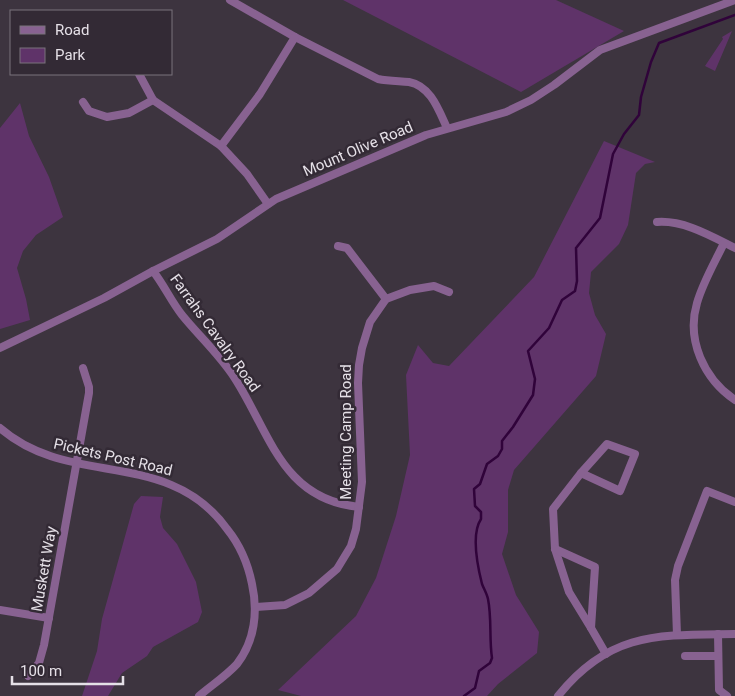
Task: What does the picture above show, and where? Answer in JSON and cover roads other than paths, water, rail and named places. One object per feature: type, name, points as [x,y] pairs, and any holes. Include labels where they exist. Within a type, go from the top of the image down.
[{"type":"street","points":[[230,0],[295,37],[378,79],[392,82],[411,82],[427,91],[437,106],[447,128]]},
{"type":"street","name":"Mount Olive Road","points":[[0,348],[98,301],[217,239],[268,204],[307,185],[426,135],[491,117],[518,106],[554,85],[594,55],[608,47],[681,22],[735,0]]},
{"type":"street","points":[[221,146],[260,94],[295,37]]},
{"type":"street","points":[[140,75],[153,100],[221,146],[247,174],[268,204]]},
{"type":"street","points":[[82,102],[89,112],[107,117],[130,113],[153,100]]},
{"type":"street","points":[[657,222],[669,221],[682,224],[735,248]]},
{"type":"street","points":[[724,243],[698,301],[694,316],[694,335],[700,358],[707,371],[720,388],[735,400]]},
{"type":"street","points":[[338,246],[348,248],[386,300],[410,290],[434,286],[449,292]]},
{"type":"street","name":"Farrahs Cavalry Road","points":[[153,271],[181,314],[218,355],[233,376],[273,450],[287,469],[302,484],[329,500],[339,504],[359,507]]},
{"type":"street","name":"Meeting Camp Road","points":[[256,607],[273,607],[293,602],[309,593],[331,576],[342,563],[351,546],[359,507],[363,468],[358,383],[359,365],[370,322],[386,300]]},
{"type":"street","name":"Muskett Way","points":[[28,676],[41,659],[49,618],[89,393],[83,368]]},
{"type":"street","name":"Pickets Post Road","points":[[0,428],[22,444],[38,452],[76,464],[158,479],[181,489],[202,503],[223,523],[241,550],[251,577],[256,607],[252,634],[242,656],[229,672],[199,696]]},
{"type":"street","points":[[582,473],[620,491],[635,454],[606,444],[582,473],[553,509],[555,549],[569,592],[606,654]]},
{"type":"street","points":[[677,635],[675,580],[678,566],[708,491],[735,502]]},
{"type":"street","points":[[555,549],[595,567],[591,628]]},
{"type":"street","points":[[0,610],[49,618]]},
{"type":"street","points":[[718,634],[719,690],[727,696]]},
{"type":"street","points":[[558,696],[577,674],[606,654],[639,640],[657,636],[735,634]]},
{"type":"street","points":[[685,656],[718,656]]},
{"type":"waterway","points":[[464,696],[475,688],[479,671],[490,663],[492,658],[488,597],[480,577],[476,551],[476,533],[481,519],[481,512],[475,506],[474,489],[480,484],[487,464],[498,456],[502,449],[502,441],[533,395],[535,379],[528,351],[549,328],[562,300],[575,291],[577,281],[576,248],[600,218],[613,154],[624,134],[639,115],[641,97],[651,62],[659,43],[735,15]]}]
